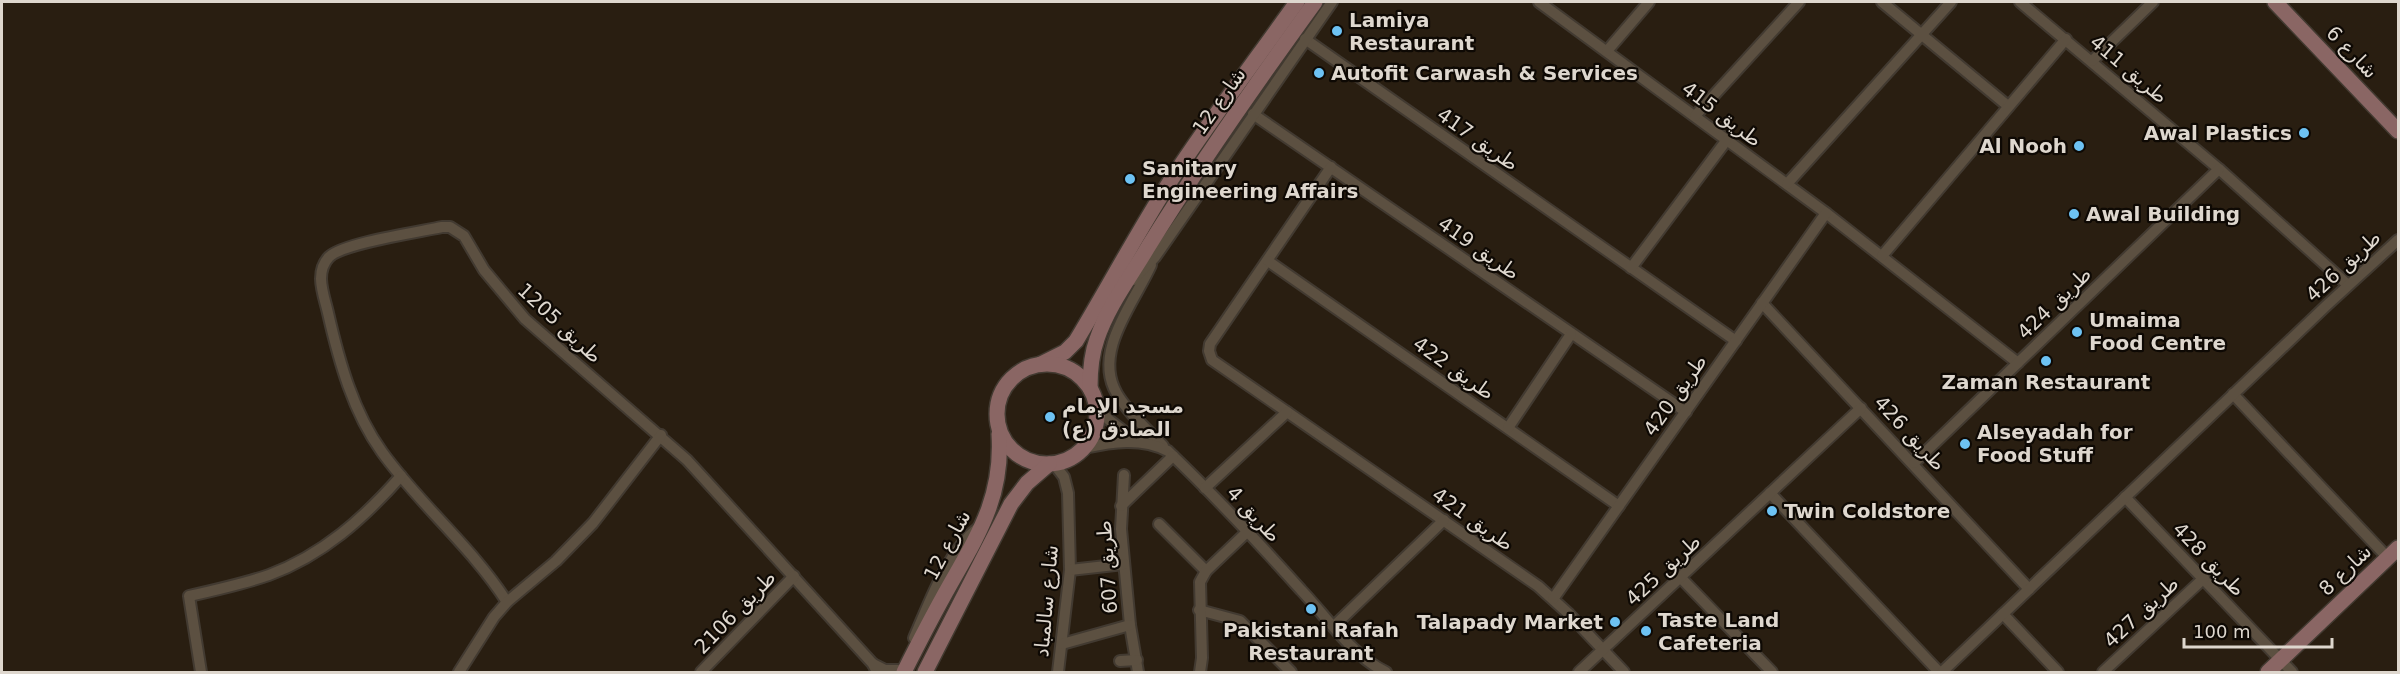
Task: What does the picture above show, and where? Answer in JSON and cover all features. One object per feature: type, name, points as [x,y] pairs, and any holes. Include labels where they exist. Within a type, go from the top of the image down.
[{"type":"street","name":"شارع 12","points":[[1041,364],[1065,351],[1076,341],[1123,258],[1172,179],[1221,106],[1297,2]]},
{"type":"street","name":"شارع 12","points":[[1090,388],[1090,371],[1097,337],[1124,288],[1208,154],[1315,2]]},
{"type":"street","points":[[1170,453],[1116,393],[1110,377],[1109,360],[1112,344],[1155,257],[1332,2]]},
{"type":"street","name":"طريق 415","points":[[1539,2],[1826,213],[2018,363]]},
{"type":"street","points":[[1607,51],[1648,2]]},
{"type":"street","points":[[1695,116],[1799,2]]},
{"type":"street","points":[[1882,2],[2008,106]]},
{"type":"street","points":[[1787,184],[1951,2]]},
{"type":"street","name":"طريق 411","points":[[2020,2],[2219,169],[2348,285]]},
{"type":"street","points":[[2092,61],[2153,2]]},
{"type":"street","name":"شارع 6","points":[[2274,2],[2398,131]]},
{"type":"street","name":"طريق 417","points":[[1305,39],[1736,341]]},
{"type":"street","points":[[1882,256],[2066,39]]},
{"type":"street","name":"طريق 419","points":[[1253,114],[1686,412]]},
{"type":"street","points":[[1631,268],[1726,141]]},
{"type":"street","points":[[1268,261],[1331,167]]},
{"type":"street","name":"طريق 424","points":[[1914,463],[2219,169]]},
{"type":"street","name":"طريق 420","points":[[1553,599],[1826,213]]},
{"type":"street","name":"طريق 1205","points":[[507,602],[478,563],[381,452],[368,430],[348,384],[334,340],[321,283],[321,274],[328,258],[343,249],[442,227],[450,227],[464,236],[504,295],[548,341],[687,459],[875,668],[899,672]]},
{"type":"street","name":"طريق 426","points":[[1940,672],[2398,240]]},
{"type":"street","points":[[1124,288],[1155,257]]},
{"type":"street","name":"طريق 421","points":[[1268,261],[1210,344],[1209,351],[1212,360],[1444,520],[1553,599],[1624,672]]},
{"type":"street","name":"طريق 422","points":[[1268,261],[1619,506]]},
{"type":"street","name":"طريق 426","points":[[1762,303],[1914,463],[2029,589]]},
{"type":"street","points":[[1508,428],[1571,334]]},
{"type":"street","points":[[1041,364],[1056,365],[1069,369],[1081,377],[1090,388],[1096,407],[1096,422],[1092,436],[1084,448],[1068,460],[1052,464],[1033,462],[1018,456],[1006,444],[999,430],[997,410],[1000,396],[1007,383],[1018,374],[1041,364]]},
{"type":"street","points":[[2233,394],[2393,553]]},
{"type":"street","points":[[1096,407],[1138,442]]},
{"type":"street","name":"طريق 425","points":[[1579,672],[1861,408]]},
{"type":"street","points":[[1205,488],[1287,411]]},
{"type":"street","name":"شارع 12","points":[[899,672],[985,522],[999,477],[999,430]]},
{"type":"street","points":[[459,672],[485,630],[507,602],[556,561],[593,524],[661,435]]},
{"type":"street","points":[[1084,448],[1138,442]]},
{"type":"street","name":"طريق 4","points":[[1138,442],[1152,444],[1170,453],[1334,626],[1370,670],[1386,672]]},
{"type":"street","name":"طريق 607","points":[[1121,506],[1170,453]]},
{"type":"street","name":"شارع 12","points":[[925,672],[1011,504],[1027,483],[1052,464]]},
{"type":"street","name":"شارع سالمباد","points":[[1052,464],[1064,477],[1068,493],[1070,570],[1058,672]]},
{"type":"street","name":"طريق 607","points":[[1124,475],[1121,506],[1124,564],[1130,625],[1138,672]]},
{"type":"street","points":[[201,672],[189,596],[270,574],[307,557],[337,538],[372,509],[401,476]]},
{"type":"street","points":[[1770,493],[1940,672]]},
{"type":"street","name":"طريق 428","points":[[2125,497],[2292,672]]},
{"type":"street","points":[[1334,626],[1444,520]]},
{"type":"street","points":[[1159,524],[1206,571]]},
{"type":"street","points":[[1200,672],[1202,658],[1200,582],[1206,571],[1247,532]]},
{"type":"street","name":"شارع 8","points":[[2268,672],[2393,553]]},
{"type":"street","points":[[1070,570],[1124,564]]},
{"type":"street","name":"طريق 2106","points":[[701,672],[794,576]]},
{"type":"street","points":[[1681,578],[1772,672]]},
{"type":"street","name":"طريق 427","points":[[2103,672],[2204,578]]},
{"type":"street","points":[[1199,610],[1240,621],[1291,672]]},
{"type":"street","points":[[2003,614],[2058,672]]},
{"type":"street","name":"طريق 607","points":[[1062,644],[1130,625]]},
{"type":"street","points":[[1120,661],[1137,660]]},
{"type":"place","name":"Lamiya Restaurant","points":[[1337,31]]},
{"type":"place","name":"Autofit Carwash & Services","points":[[1319,73]]},
{"type":"place","name":"Awal Plastics","points":[[2304,133]]},
{"type":"place","name":"Al Nooh","points":[[2079,146]]},
{"type":"place","name":"Sanitary Engineering Affairs","points":[[1130,179]]},
{"type":"place","name":"Awal Building","points":[[2074,214]]},
{"type":"place","name":"Umaima Food Centre","points":[[2077,332]]},
{"type":"place","name":"Zaman Restaurant","points":[[2046,361]]},
{"type":"place","name":"مسجد الإمام الصادق (ع)","points":[[1050,417]]},
{"type":"place","name":"Alseyadah for Food Stuff","points":[[1965,444]]},
{"type":"place","name":"Twin Coldstore","points":[[1772,511]]},
{"type":"place","name":"Pakistani Rafah Restaurant","points":[[1311,609]]},
{"type":"place","name":"Talapady Market","points":[[1615,622]]},
{"type":"place","name":"Taste Land Cafeteria","points":[[1646,631]]}]
